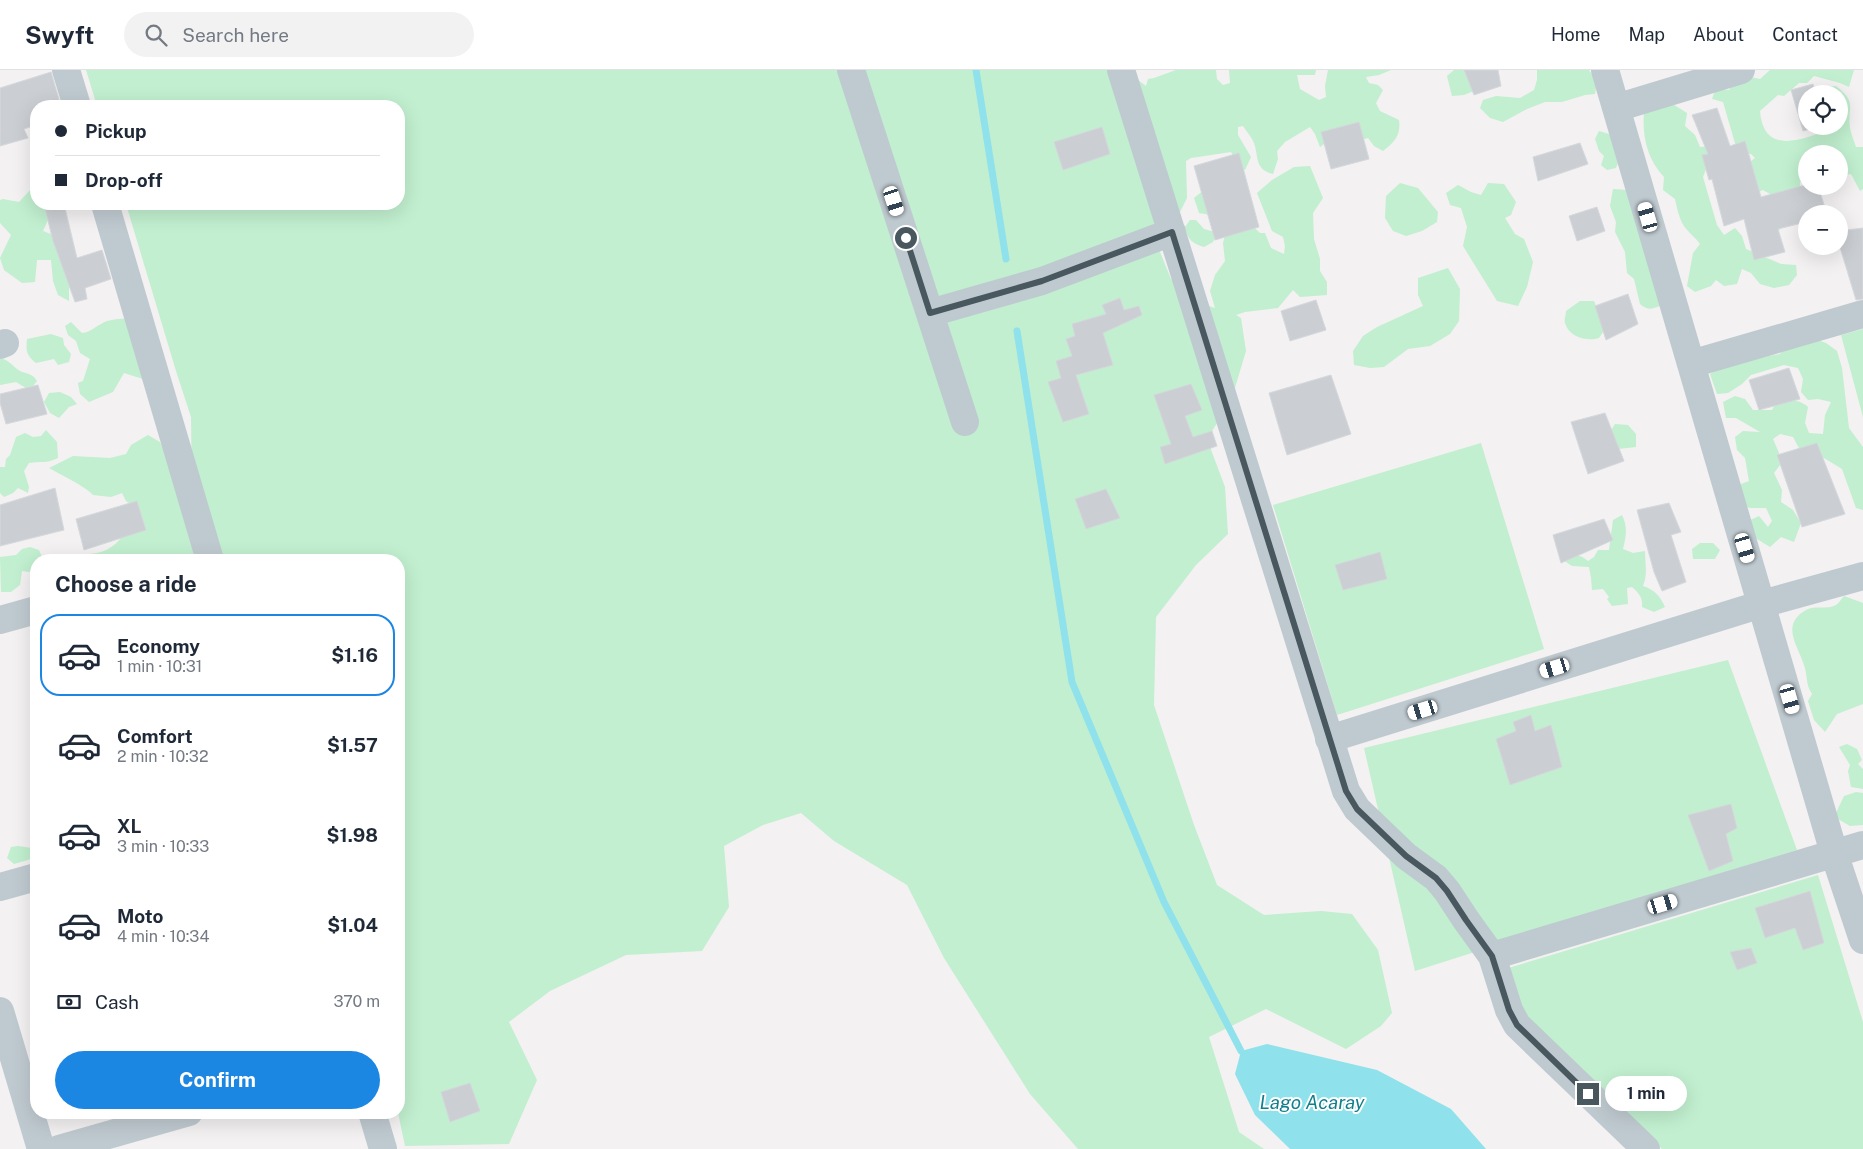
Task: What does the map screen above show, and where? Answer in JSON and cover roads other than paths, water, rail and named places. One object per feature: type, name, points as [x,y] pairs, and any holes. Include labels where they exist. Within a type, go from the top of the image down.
[{"type":"street","points":[[66,70],[75,100]]},
{"type":"street","points":[[851,70],[965,422]]},
{"type":"street","points":[[1121,70],[1346,791],[1357,809],[1406,856],[1436,878],[1447,891],[1492,956],[1509,1010],[1517,1025],[1646,1149]]},
{"type":"street","points":[[1605,70],[1834,853],[1863,940]]},
{"type":"street","points":[[1616,108],[1741,70]]},
{"type":"street","points":[[108,210],[208,554]]},
{"type":"street","points":[[930,313],[1042,281],[1172,232]]},
{"type":"street","points":[[1691,364],[1863,314]]},
{"type":"street","points":[[1329,739],[1762,604],[1863,576]]},
{"type":"street","points":[[0,620],[30,612]]},
{"type":"street","points":[[1492,956],[1863,845]]},
{"type":"street","points":[[0,887],[30,879]]},
{"type":"street","points":[[0,1011],[30,1112]]},
{"type":"street","points":[[32,1119],[41,1149]]},
{"type":"street","points":[[59,1149],[164,1119]]},
{"type":"street","points":[[374,1119],[383,1149]]},
{"type":"water","name":"Lago Acaray","points":[[1267,1044],[1377,1070],[1451,1109],[1486,1149],[1290,1149],[1255,1115],[1235,1074],[1241,1051]]},
{"type":"waterway","points":[[976,70],[1006,259]]},
{"type":"waterway","points":[[1017,331],[1072,682],[1164,902],[1241,1051]]}]
